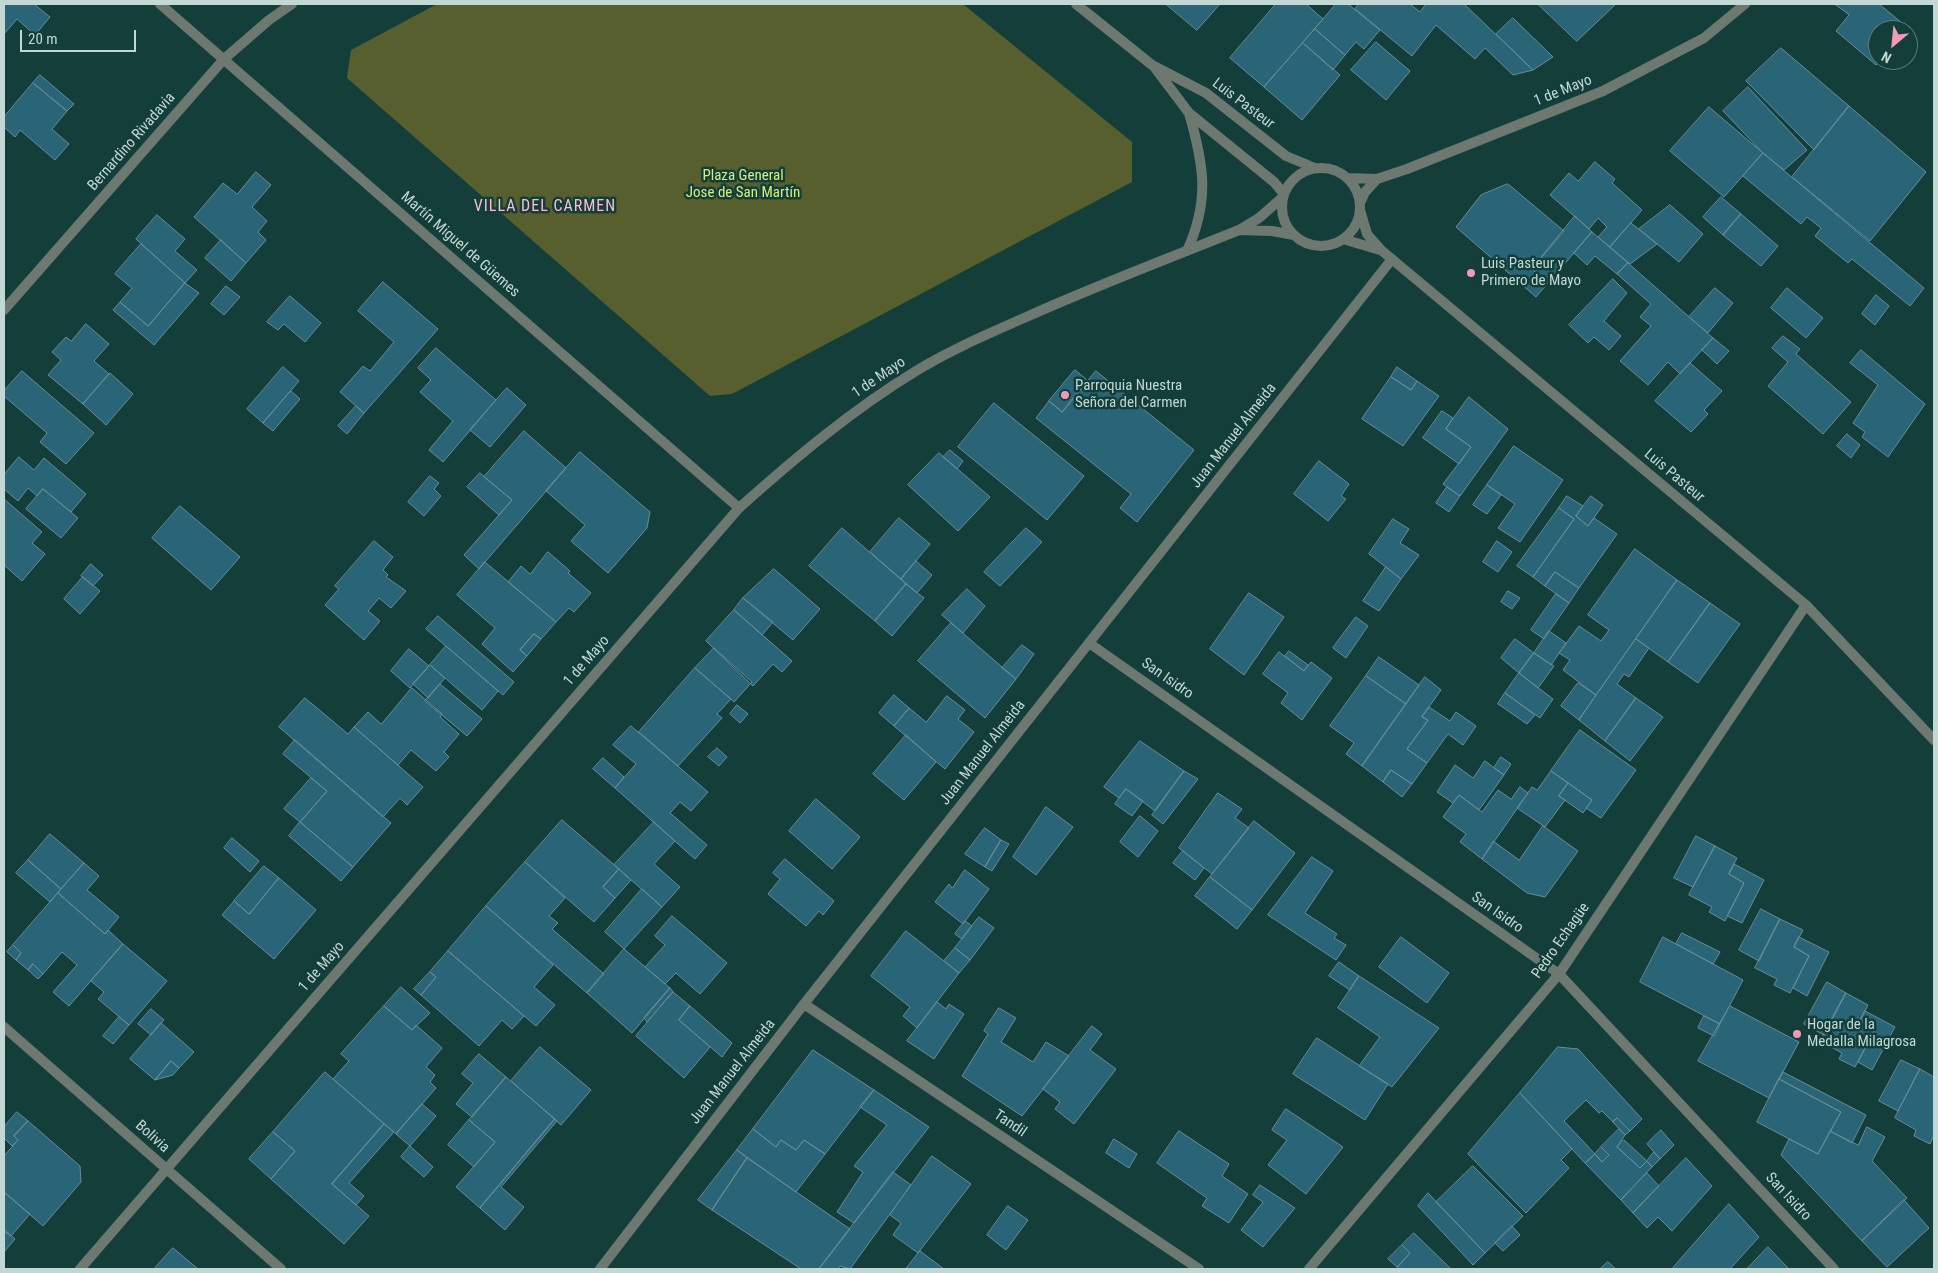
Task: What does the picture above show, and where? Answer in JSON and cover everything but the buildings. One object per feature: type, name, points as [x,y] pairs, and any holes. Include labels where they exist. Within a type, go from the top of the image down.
[{"type":"street","name":"Martín Miguel de Güemes","points":[[160,4],[739,508]]},
{"type":"street","name":"Bernardino Rivadavia","points":[[4,310],[224,59],[269,20],[292,4]]},
{"type":"street","name":"Luis Pasteur","points":[[1076,4],[1152,65],[1206,93],[1286,156],[1315,168]]},
{"type":"street","name":"1 de Mayo","points":[[1348,178],[1377,179],[1494,136],[1603,91],[1704,38],[1745,4]]},
{"type":"street","name":"Luis Pasteur","points":[[1152,65],[1189,113],[1274,182],[1284,195]]},
{"type":"street","name":"Luis Pasteur","points":[[1187,251],[1202,212],[1203,198],[1200,154],[1189,113]]},
{"type":"street","points":[[1360,206],[1356,189],[1348,178],[1333,170],[1315,168],[1300,174],[1288,186],[1284,195],[1282,211],[1286,224],[1294,235],[1309,244],[1326,245],[1343,239],[1355,227],[1365,192],[1377,179]]},
{"type":"street","name":"1 de Mayo","points":[[80,1269],[739,508],[836,426],[917,370],[980,337],[1094,287],[1239,230],[1259,218],[1284,195]]},
{"type":"street","name":"Luis Pasteur","points":[[1360,206],[1368,234],[1381,250],[1806,605],[1934,740]]},
{"type":"street","name":"1 de Mayo","points":[[1239,230],[1272,231],[1294,235]]},
{"type":"street","name":"Luis Pasteur","points":[[1343,239],[1381,250]]},
{"type":"street","name":"Juan Manuel Almeida","points":[[600,1269],[804,1004],[1392,259]]},
{"type":"street","name":"Pedro Echagüe","points":[[1308,1269],[1559,974],[1806,605]]},
{"type":"street","name":"San Isidro","points":[[1089,642],[1559,974],[1834,1269]]},
{"type":"street","name":"Tandil","points":[[804,1004],[1199,1269]]},
{"type":"street","name":"Bolivia","points":[[4,1027],[281,1269]]},
{"type":"green space","name":"Plaza General Jose de San Martín","points":[[437,4],[963,4],[1132,142],[1132,182],[732,394],[710,396],[347,78],[351,50]]},
{"type":"place","name":"Luis Pasteur y Primero de Mayo","points":[[1471,273]]},
{"type":"place","name":"Parroquia Nuestra Señora del Carmen","points":[[1065,395]]},
{"type":"place","name":"Hogar de la Medalla Milagrosa","points":[[1797,1034]]},
{"type":"district","name":"VILLA DEL CARMEN","points":[[545,207]]}]
